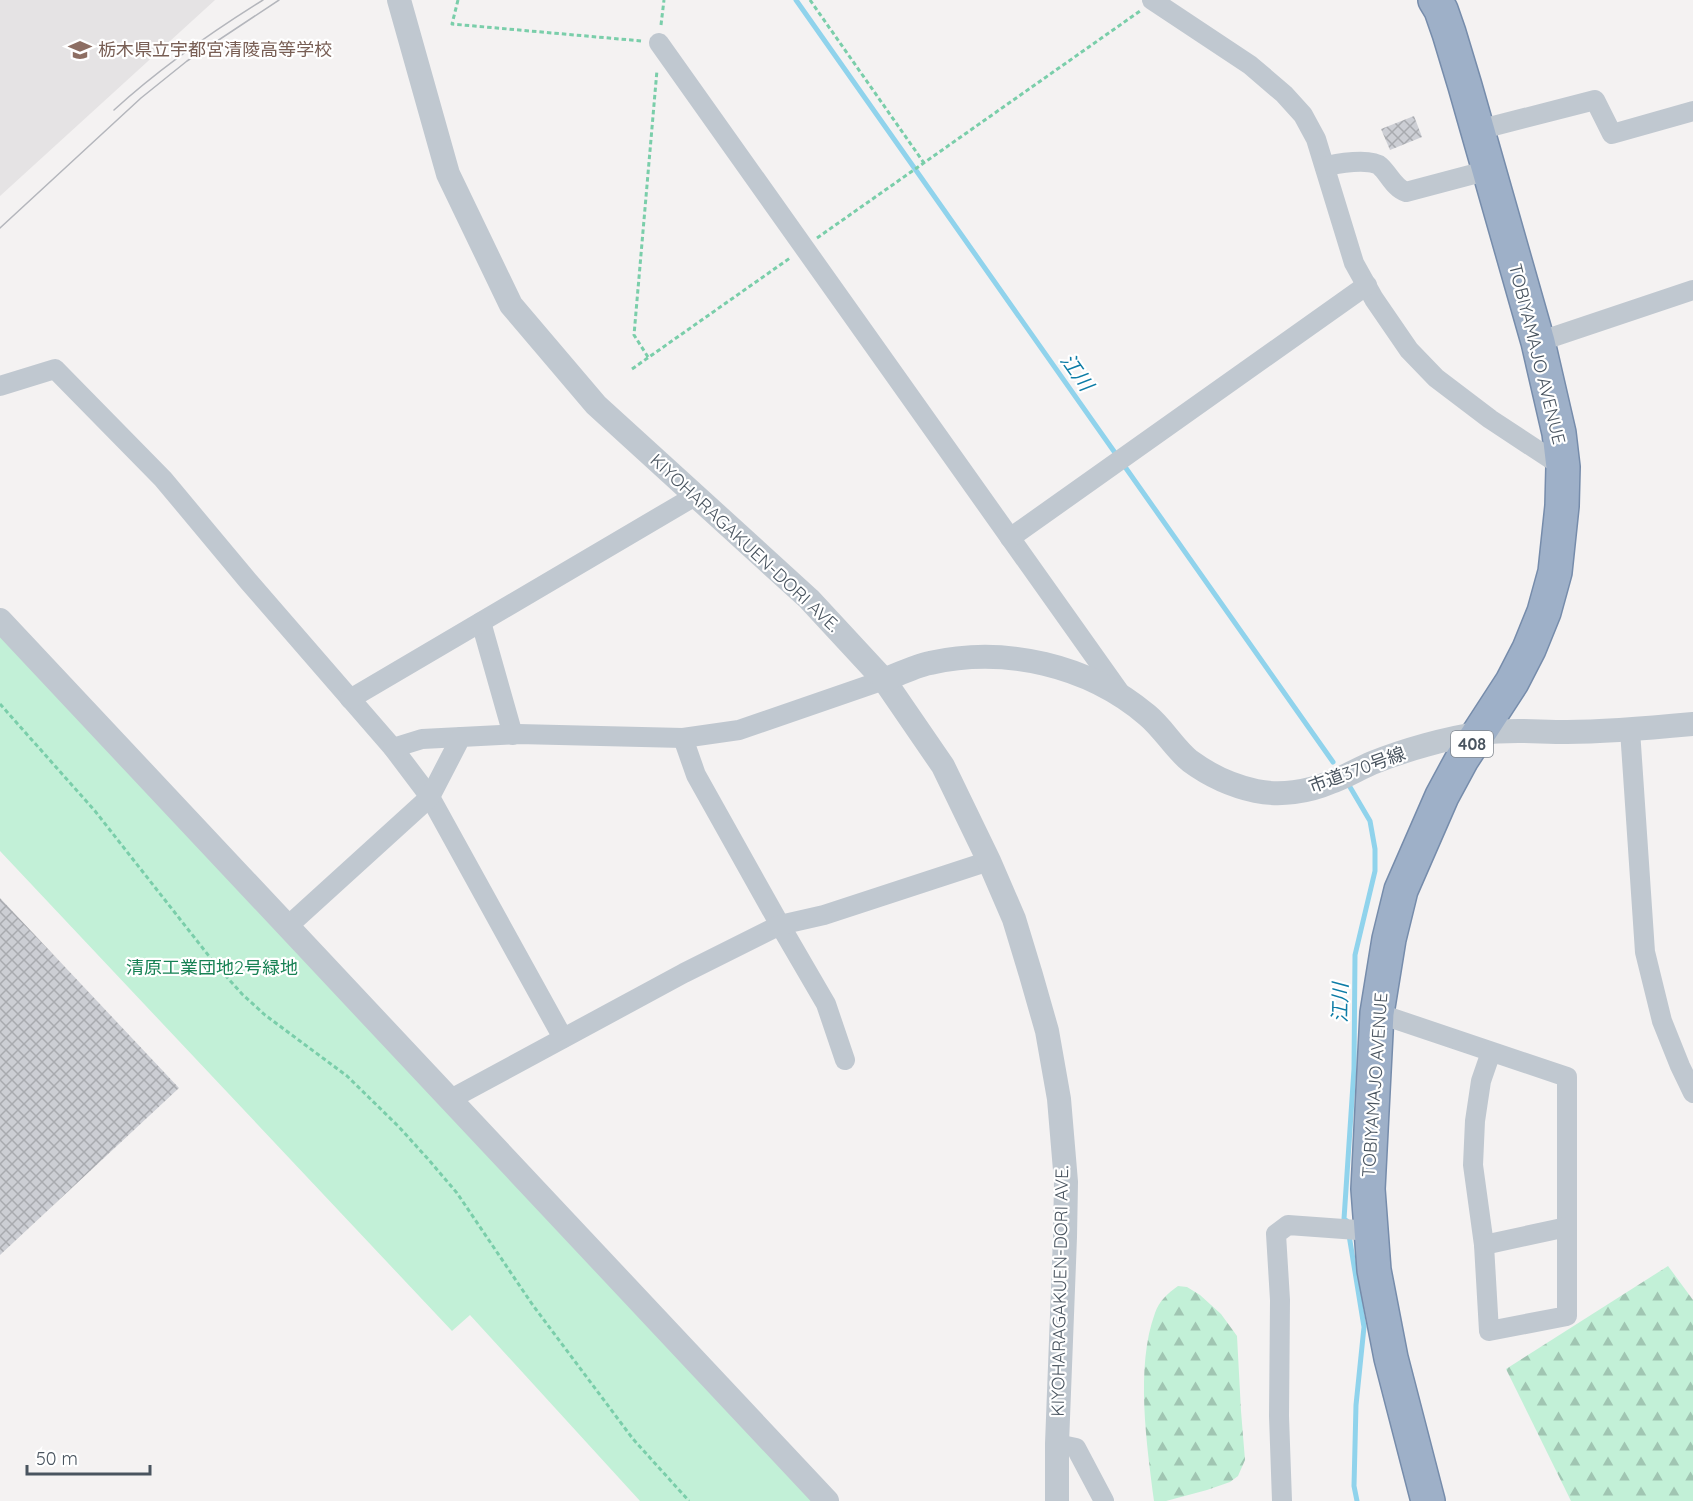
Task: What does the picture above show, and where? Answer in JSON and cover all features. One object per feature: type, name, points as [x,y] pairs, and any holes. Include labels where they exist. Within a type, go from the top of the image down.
[{"type":"highway","name":"TOBIYAMAJO AVENUE","points":[[1428,1501],[1407,1424],[1374,1270],[1368,1189],[1377,1013],[1389,939],[1401,890],[1442,795],[1462,759],[1512,682],[1544,612],[1555,572],[1558,550],[1563,467],[1559,433],[1538,342],[1449,33],[1435,0]]},
{"type":"street","name":"KIYOHARAGAKUEN-DORI AVE.","points":[[399,0],[448,174],[511,305],[596,405],[809,599],[884,680],[943,766],[989,861],[1014,919],[1032,975],[1047,1031],[1059,1099],[1066,1182],[1057,1444],[1058,1501]]},
{"type":"street","points":[[1153,0],[1250,65],[1284,94],[1303,115],[1316,139],[1354,263],[1409,350],[1436,378],[1563,467]]},
{"type":"street","points":[[659,43],[1120,694]]},
{"type":"street","points":[[1478,130],[1595,100],[1612,135],[1693,111]]},
{"type":"street","points":[[1325,167],[1332,164],[1373,162],[1380,165],[1400,190],[1406,192],[1489,170]]},
{"type":"street","points":[[1010,538],[1367,285]]},
{"type":"street","points":[[1538,342],[1693,290]]},
{"type":"street","points":[[0,386],[55,369],[163,479],[393,748],[430,797],[563,1038]]},
{"type":"street","points":[[350,699],[695,496]]},
{"type":"street","points":[[0,620],[827,1501]]},
{"type":"street","points":[[481,622],[513,735]]},
{"type":"street","name":"市道370号線","points":[[884,680],[929,663],[971,657],[1015,658],[1052,665],[1088,678],[1120,694],[1149,716],[1189,760],[1222,780],[1257,791],[1293,793],[1329,783],[1372,763],[1414,749],[1480,733],[1517,730],[1565,732],[1630,730],[1693,724]]},
{"type":"street","points":[[393,748],[422,739],[513,735],[684,738],[739,730],[884,680]]},
{"type":"street","points":[[1630,730],[1645,952],[1662,1021],[1693,1093]]},
{"type":"street","points":[[288,926],[430,797],[461,737]]},
{"type":"street","points":[[684,738],[696,775],[826,1004],[845,1060]]},
{"type":"street","points":[[449,1100],[684,973],[780,925],[824,915],[989,861]]},
{"type":"street","points":[[1377,1013],[1567,1077],[1567,1316],[1489,1331],[1484,1245],[1473,1165],[1475,1121],[1481,1081],[1491,1052]]},
{"type":"street","points":[[1282,1501],[1279,1416],[1280,1300],[1276,1234],[1288,1225],[1371,1231]]},
{"type":"street","points":[[1484,1245],[1567,1227]]},
{"type":"street","points":[[1057,1444],[1076,1448],[1104,1501]]},
{"type":"path","points":[[458,0],[452,24],[659,43]]},
{"type":"path","points":[[648,357],[634,335],[664,0]]},
{"type":"path","points":[[810,0],[924,163]]},
{"type":"path","points":[[632,369],[1153,0]]},
{"type":"path","points":[[0,704],[95,811],[216,965],[242,994],[265,1015],[347,1076],[399,1127],[457,1192],[532,1304],[633,1439],[689,1501]]},
{"type":"shaded area","name":"栃木県立宇都宮清陵高等学校","points":[[0,0],[215,0],[0,196]]},
{"type":"green space","name":"清原工業団地2号緑地","points":[[0,635],[815,1501],[640,1501],[470,1315],[452,1331],[0,851]]},
{"type":"green space","points":[[1668,1266],[1693,1300],[1693,1501],[1571,1501],[1506,1369]]},
{"type":"green space","points":[[1178,1286],[1187,1287],[1200,1295],[1221,1314],[1237,1336],[1245,1460],[1238,1476],[1230,1482],[1166,1501],[1154,1501],[1144,1407],[1145,1357],[1157,1309],[1164,1298]]},
{"type":"building","points":[[1414,116],[1422,137],[1390,150],[1381,129]]},
{"type":"building","points":[[0,898],[179,1088],[0,1255]]},
{"type":"waterway","name":"江川","points":[[796,0],[1118,457]]},
{"type":"waterway","name":"江川","points":[[1123,464],[1333,762]]},
{"type":"waterway","name":"江川","points":[[1347,1225],[1344,1219],[1354,1069],[1355,955],[1375,871],[1375,849],[1370,821],[1350,787]]},
{"type":"waterway","name":"江川","points":[[1349,1235],[1364,1327],[1356,1405],[1354,1486],[1357,1501]]},
{"type":"tram line","points":[[114,110],[186,52],[263,0]]},
{"type":"tram line","points":[[0,228],[141,98],[187,61],[279,0]]},
{"type":"place","name":"栃木県立宇都宮清陵高等学校","points":[[80,50]]}]
